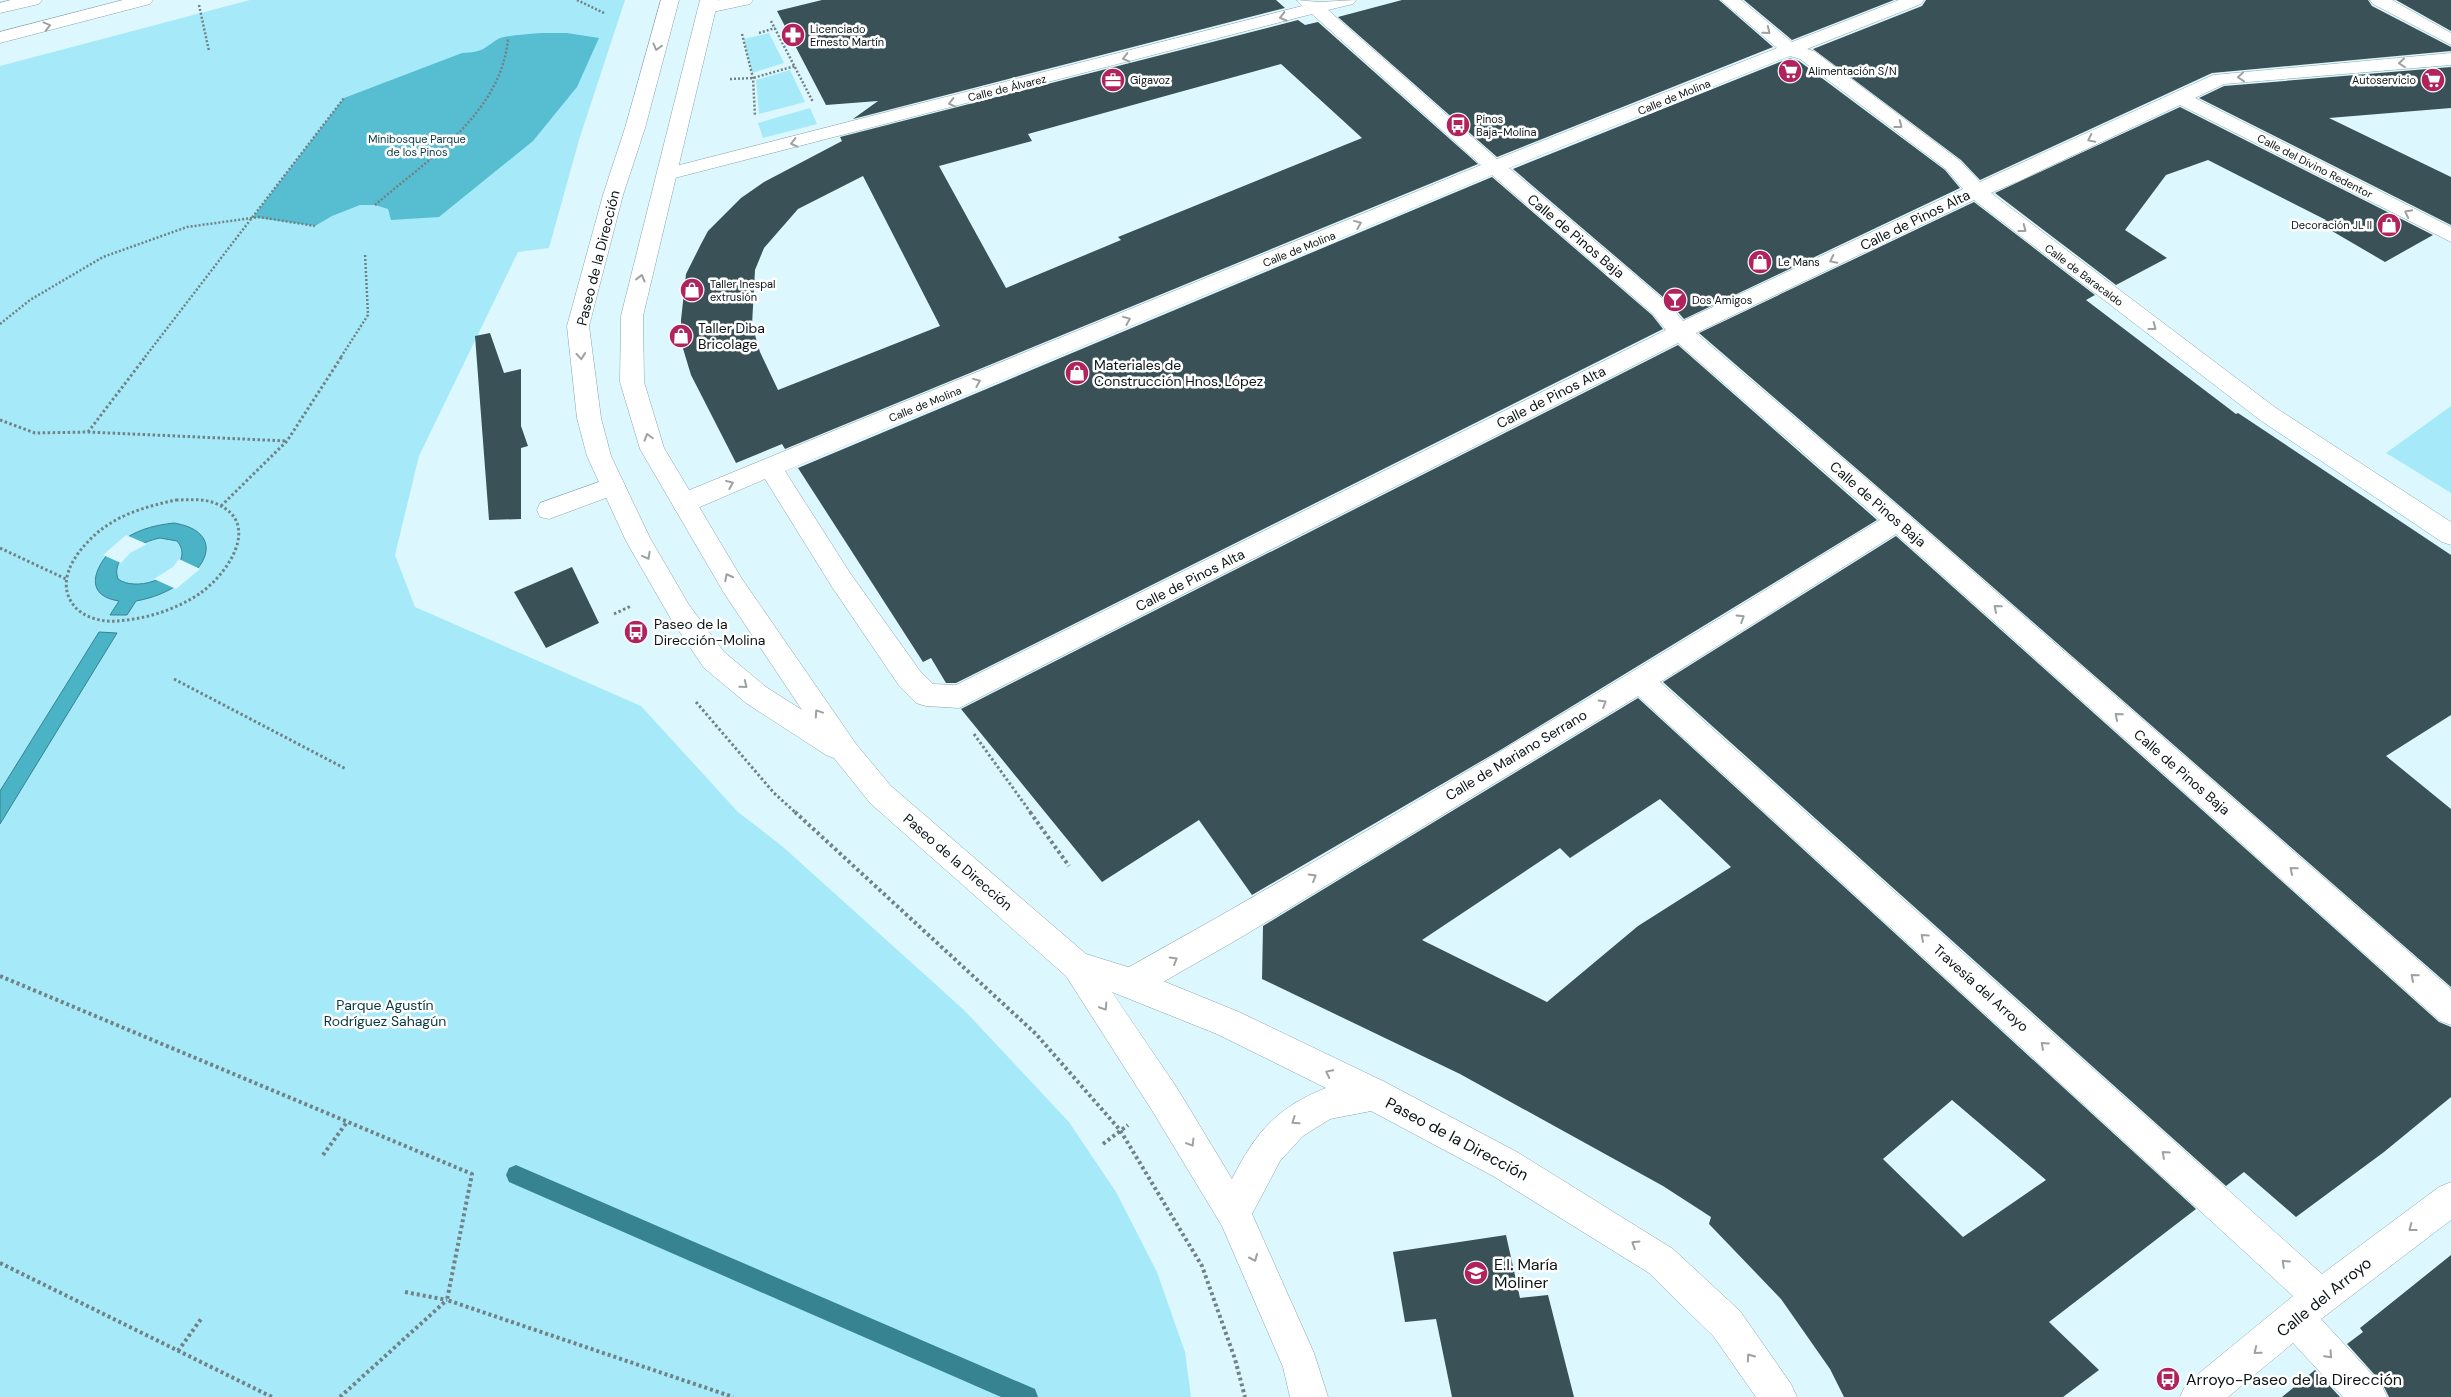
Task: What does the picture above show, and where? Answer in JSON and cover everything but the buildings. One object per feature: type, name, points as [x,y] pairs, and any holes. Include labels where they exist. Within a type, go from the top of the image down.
[{"type":"street","points":[[0,8],[33,0]]},
{"type":"street","points":[[0,38],[144,0]]},
{"type":"street","name":"Paseo de la Dirección","points":[[670,0],[635,128],[613,195],[578,326],[588,418],[599,456],[624,513],[666,589],[714,660],[756,695],[846,753]]},
{"type":"street","points":[[708,4],[744,0]]},
{"type":"street","name":"Calle de Álvarez","points":[[667,174],[1311,4],[1347,0]]},
{"type":"street","name":"Calle de Baracaldo","points":[[1730,0],[1791,50],[1806,55],[1953,165],[1976,191],[2008,218],[2268,414],[2451,535]]},
{"type":"street","name":"Calle de Molina","points":[[684,503],[1494,167],[1915,0]]},
{"type":"street","points":[[2379,0],[2451,40]]},
{"type":"street","name":"Paseo de la Dirección","points":[[708,4],[632,316],[632,382],[652,449],[733,586],[846,753],[882,795],[1077,966],[1165,1100],[1234,1214],[1301,1366],[1309,1397]]},
{"type":"street","name":"Calle de Pinos Baja","points":[[1311,4],[1494,167],[1661,309],[1680,332],[1898,521],[2451,1010]]},
{"type":"street","name":"Calle de Pinos Alta","points":[[770,468],[841,580],[910,679],[926,695],[959,697],[1680,332],[1976,191],[2012,177],[2178,97],[2220,79],[2451,59]]},
{"type":"street","name":"Calle del Divino Redentor","points":[[2178,97],[2451,236]]},
{"type":"street","points":[[549,510],[613,486]]},
{"type":"street","name":"Calle de Mariano Serrano","points":[[1130,983],[1229,928],[1640,681],[1898,521]]},
{"type":"street","name":"Travesía del Arroyo","points":[[1640,681],[2275,1254],[2308,1308],[2368,1397]]},
{"type":"street","name":"Paseo de la Dirección","points":[[1077,966],[1130,983],[1228,1023],[1373,1094],[1505,1164],[1661,1261],[1727,1324],[1778,1397]]},
{"type":"street","points":[[1234,1214],[1256,1165],[1281,1130],[1310,1111],[1326,1104],[1373,1094]]},
{"type":"street","name":"Calle del Arroyo","points":[[2199,1397],[2308,1308],[2451,1199]]},
{"type":"path","points":[[577,0],[604,12]]},
{"type":"path","points":[[199,5],[209,51]]},
{"type":"path","points":[[768,16],[814,103]]},
{"type":"path","points":[[742,37],[753,78],[755,120]]},
{"type":"path","points":[[375,205],[455,134],[487,99],[501,74],[508,38]]},
{"type":"path","points":[[726,79],[753,78],[795,66]]},
{"type":"path","points":[[88,432],[344,98]]},
{"type":"path","points":[[0,324],[30,300],[103,257],[187,227],[253,217],[315,226]]},
{"type":"path","points":[[221,506],[287,441],[368,316],[365,253]]},
{"type":"path","points":[[0,420],[35,433],[88,432],[287,441]]},
{"type":"path","points":[[176,500],[201,500],[221,506],[235,517],[240,534],[235,554],[222,574],[200,593],[172,609],[142,619],[113,622],[88,617],[72,606],[65,590],[67,571],[79,551],[98,532],[122,517],[149,506],[176,500]]},
{"type":"path","points":[[0,548],[66,579]]},
{"type":"path","points":[[174,679],[346,769]]},
{"type":"path","points":[[971,729],[1069,866]]},
{"type":"path","points":[[0,976],[472,1174],[447,1300],[340,1397]]},
{"type":"path","points":[[1103,1144],[1135,1120]]},
{"type":"path","points":[[323,1155],[347,1122]]},
{"type":"path","points":[[0,1263],[272,1397]]},
{"type":"path","points":[[405,1292],[447,1300],[733,1397]]},
{"type":"path","points":[[178,1351],[201,1319]]},
{"type":"green space","name":"Parque Agustín Rodríguez Sahagún","points":[[250,0],[625,0],[579,140],[549,248],[518,252],[419,456],[395,555],[415,607],[641,706],[738,812],[782,846],[964,1010],[1069,1122],[1116,1192],[1157,1272],[1185,1352],[1191,1397],[0,1397],[0,66]]},
{"type":"green space","name":"Minibosque Parque de los Pinos","points":[[541,33],[567,33],[599,38],[577,87],[533,141],[439,217],[391,220],[388,209],[375,205],[360,205],[332,216],[315,226],[253,217],[344,98],[462,53],[479,51],[498,39]]},
{"type":"green space","points":[[769,33],[784,63],[752,73],[744,39]]},
{"type":"green space","points":[[790,70],[805,102],[759,114],[756,80]]},
{"type":"green space","points":[[810,108],[817,124],[763,138],[758,123]]},
{"type":"green space","points":[[2451,406],[2451,493],[2386,453]]},
{"type":"shaded area","points":[[174,523],[198,532],[204,539],[206,547],[205,556],[200,565],[193,574],[171,589],[136,601],[127,615],[110,615],[119,601],[105,597],[98,590],[95,582],[102,562],[117,544],[126,538],[144,529]],"holes":[[[160,538],[177,541],[182,551],[180,560],[174,569],[165,576],[140,584],[128,583],[118,579],[119,563],[129,551],[144,543]]]},
{"type":"shaded area","points":[[99,632],[117,633],[0,824],[0,791]]},
{"type":"pier","points":[[126,535],[147,544],[130,553],[121,563],[103,555]]},
{"type":"pier","points":[[179,559],[200,569],[176,589],[154,579],[173,567]]},
{"type":"waterway","points":[[516,1175],[1027,1397]]},
{"type":"place","name":"Licenciado Ernesto Martín","points":[[793,35]]},
{"type":"place","name":"Alimentación S/N","points":[[1790,71]]},
{"type":"place","name":"Gigavoz","points":[[1113,80]]},
{"type":"place","name":"Autoservicio","points":[[2433,80]]},
{"type":"place","name":"Pinos Baja-Molina","points":[[1458,125]]},
{"type":"place","name":"Decoración JL II","points":[[2389,225]]},
{"type":"place","name":"Le Mans","points":[[1760,262]]},
{"type":"place","name":"Taller Inespal extrusión","points":[[692,290]]},
{"type":"place","name":"Dos Amigos","points":[[1675,300]]},
{"type":"place","name":"Taller Diba Bricolage","points":[[681,336]]},
{"type":"place","name":"Materiales de Construcción Hnos. López","points":[[1077,373]]},
{"type":"place","name":"Paseo de la Dirección-Molina","points":[[636,632]]},
{"type":"place","name":"E.I. María Moliner","points":[[1476,1273]]},
{"type":"place","name":"Arroyo-Paseo de la Dirección","points":[[2168,1379]]}]
